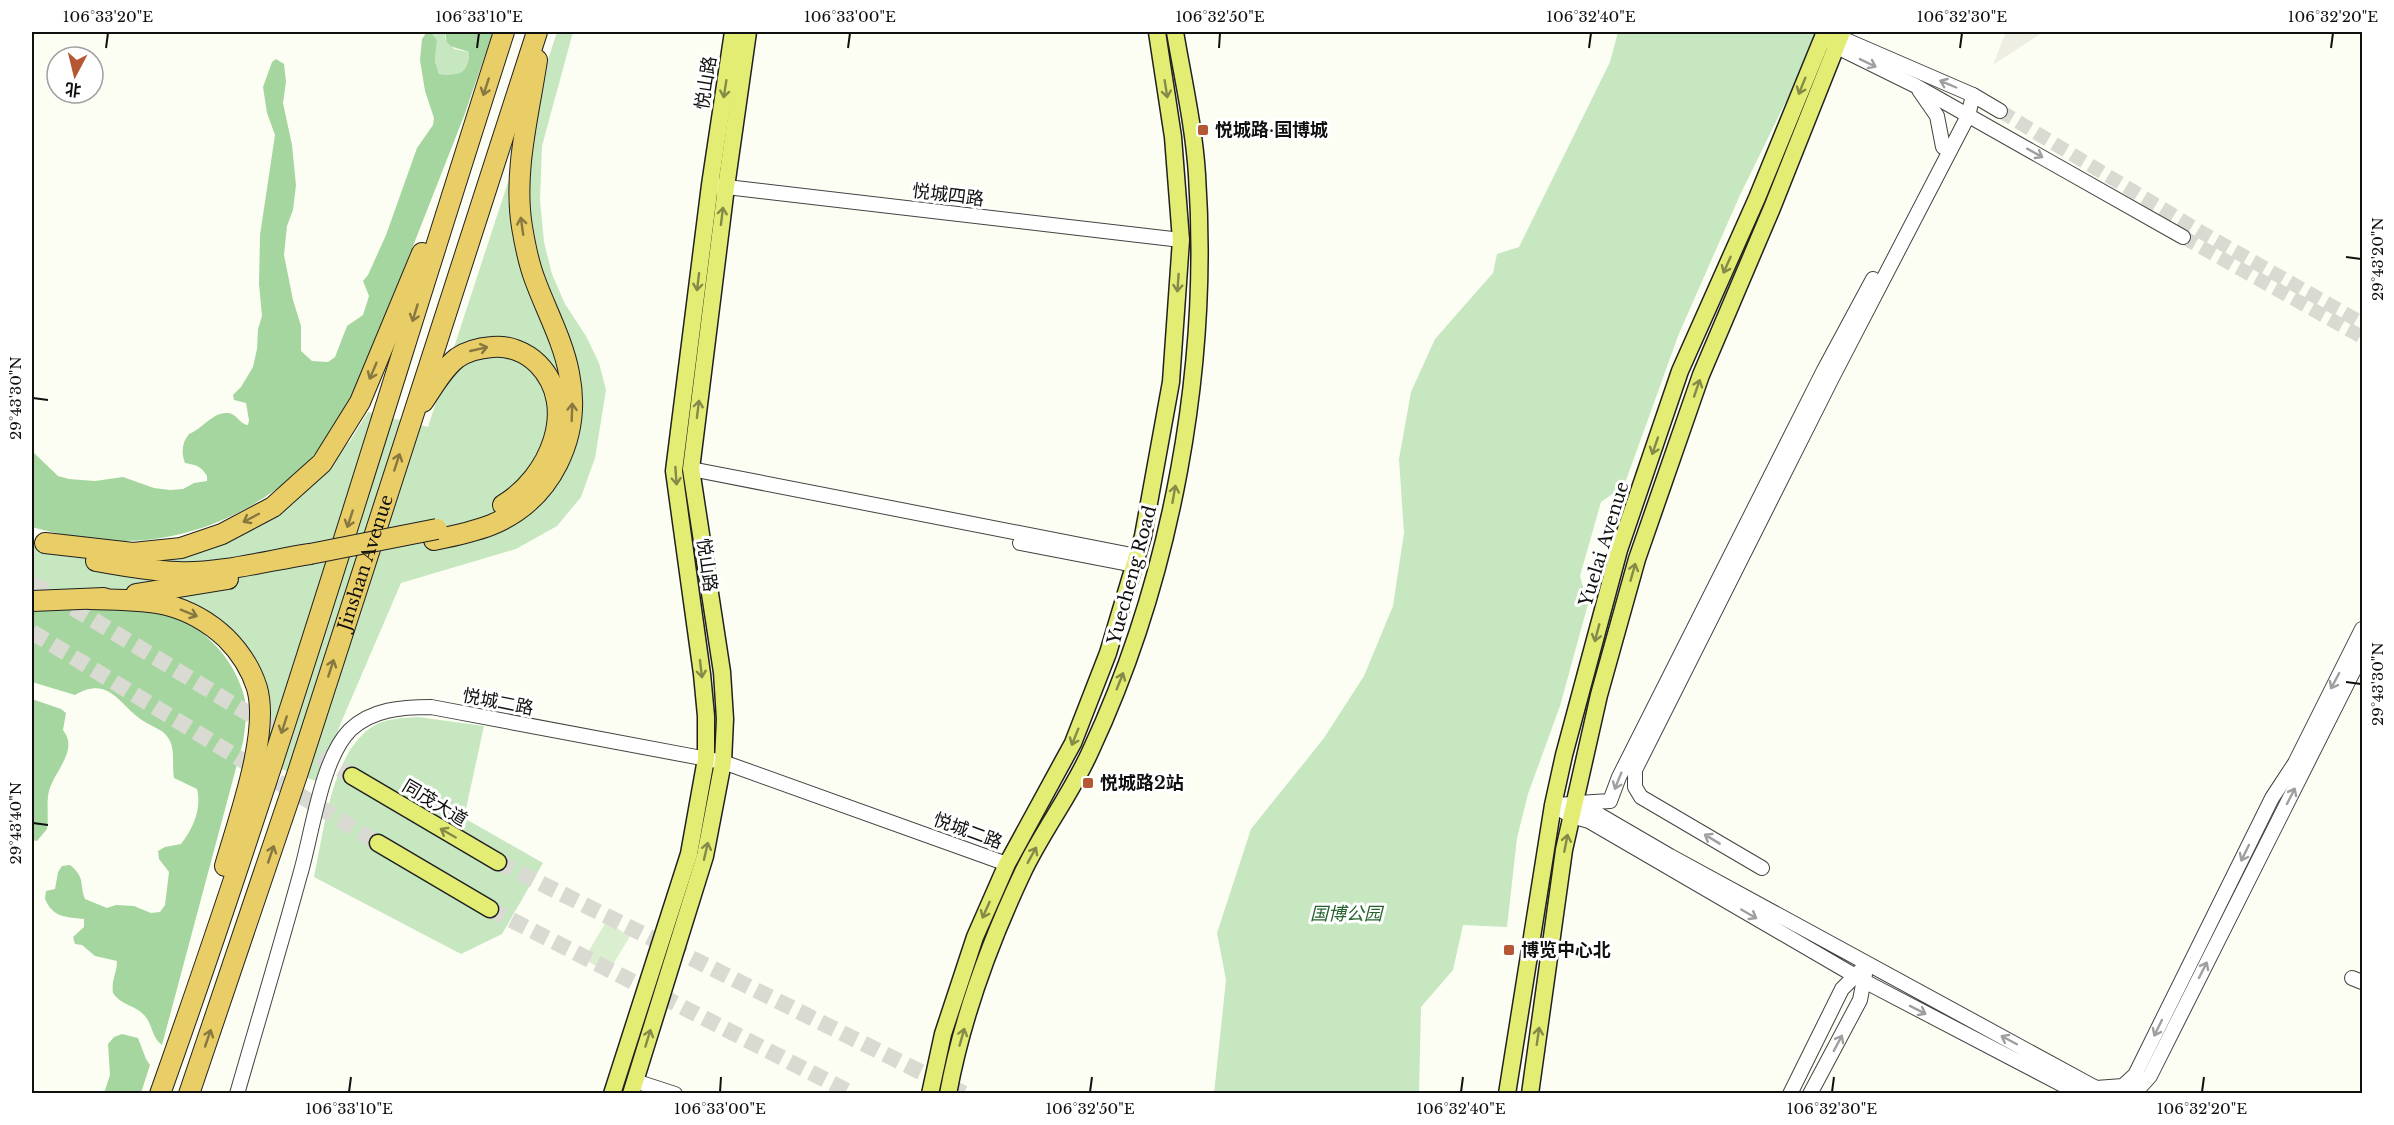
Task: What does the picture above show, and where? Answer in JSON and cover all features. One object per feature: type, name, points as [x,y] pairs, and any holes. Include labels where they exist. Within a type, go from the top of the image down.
[{"type":"highway","name":"Jinshan Avenue","points":[[160,1094],[208,958],[274,756],[504,32]]},
{"type":"highway","name":"Jinshan Avenue","points":[[189,1094],[297,775],[537,32]]},
{"type":"highway","points":[[32,601],[90,599],[174,589],[310,559],[492,524],[516,512],[534,498],[560,462],[572,424],[573,407],[569,372],[529,262],[519,205],[524,142],[542,32]]},
{"type":"highway","points":[[38,541],[133,553],[181,548],[222,534],[273,507],[322,463],[360,402],[468,143]]},
{"type":"highway","points":[[411,418],[451,365],[463,355],[482,348],[497,346],[523,353],[542,368],[555,390],[558,406],[554,438],[548,455],[526,487],[488,513],[436,535]]},
{"type":"highway","points":[[38,541],[78,557],[127,567],[180,572],[310,559]]},
{"type":"highway","points":[[90,599],[165,604],[201,618],[234,646],[247,665],[257,689],[259,721],[254,761],[212,915],[208,958]]},
{"type":"main road","name":"悦山路","points":[[633,1087],[705,856],[723,762],[725,719],[722,672],[691,474],[734,32]]},
{"type":"main road","name":"悦山路","points":[[612,1094],[688,854],[706,759],[706,716],[702,674],[674,471],[718,186],[748,32]]},
{"type":"main road","name":"Yuecheng Road","points":[[930,1094],[943,1034],[975,937],[1006,864],[1073,743],[1108,653],[1143,536],[1171,382],[1181,240],[1173,137],[1156,32]]},
{"type":"main road","name":"Yuecheng Road","points":[[948,1094],[961,1039],[990,951],[1024,871],[1090,752],[1129,659],[1165,543],[1193,388],[1200,242],[1193,134],[1175,32]]},
{"type":"main road","name":"Yuelai Avenue","points":[[1507,1094],[1553,805],[1564,755],[1619,550],[1677,382],[1756,198],[1833,36]]},
{"type":"main road","name":"Yuelai Avenue","points":[[1530,1094],[1564,850],[1572,810],[1599,695],[1637,559],[1701,375],[1772,208],[1833,36]]},
{"type":"main road","name":"同茂大道","points":[[352,776],[498,862]]},
{"type":"main road","points":[[378,843],[490,909]]},
{"type":"street","points":[[1833,36],[1916,86],[2182,237]]},
{"type":"street","points":[[1833,36],[1973,95],[2000,111]]},
{"type":"street","points":[[1916,86],[1936,116],[1943,147]]},
{"type":"street","points":[[1762,868],[1641,797],[1635,787],[1635,770],[1973,95]]},
{"type":"street","points":[[1572,810],[1610,801],[1619,777],[1824,370],[1943,147],[1965,114]]},
{"type":"street","name":"悦城四路","points":[[718,186],[1181,240]]},
{"type":"street","points":[[691,474],[1136,561]]},
{"type":"street","points":[[1553,805],[1572,810],[1591,810],[1670,856],[2096,1088],[2122,1086],[2134,1075],[2272,798],[2295,763],[2362,629]]},
{"type":"street","points":[[2134,1094],[2150,1076],[2362,654]]},
{"type":"street","name":"悦城二路","points":[[237,1094],[301,873],[327,771],[337,746],[351,729],[370,717],[397,707],[431,707],[723,762],[1006,864]]},
{"type":"street","points":[[1572,810],[1860,978],[2080,1094]]},
{"type":"street","points":[[1810,1094],[1860,1000],[1860,978],[1867,964]]},
{"type":"street","points":[[1790,1094],[1842,990],[1860,978]]},
{"type":"street","points":[[633,1087],[675,1094]]},
{"type":"green space","points":[[432,32],[446,32],[445,38],[454,49],[469,52],[465,69],[457,74],[439,74],[435,61],[437,40]]},
{"type":"green space","points":[[446,32],[493,32],[464,116],[364,371],[338,423],[327,439],[308,461],[262,499],[209,526],[151,539],[122,541],[76,537],[32,527],[32,451],[58,476],[69,479],[95,481],[123,477],[154,488],[183,489],[194,483],[207,481],[207,476],[200,468],[185,463],[183,448],[189,434],[222,413],[230,413],[248,425],[246,403],[234,400],[233,395],[241,387],[253,367],[262,316],[259,284],[260,235],[275,135],[267,113],[263,87],[272,62],[276,59],[284,64],[286,82],[283,103],[292,145],[296,185],[293,210],[287,226],[284,255],[301,326],[301,351],[312,361],[328,362],[335,357],[347,326],[363,315],[369,296],[363,281],[386,235],[417,148],[433,125],[434,118],[425,91],[420,60],[422,39],[426,33],[432,33],[437,40],[435,61],[439,74],[457,74],[467,65],[469,52],[449,44]]},
{"type":"green space","points":[[557,32],[573,32],[542,146],[540,200],[544,242],[552,274],[565,304],[586,336],[599,363],[606,390],[595,458],[581,497],[557,526],[516,549],[401,583],[316,781],[261,762],[253,662],[172,599],[32,591],[32,546],[49,553],[176,553],[330,464],[350,441],[368,412],[428,427]]},
{"type":"green space","name":"国博公园","points":[[1618,32],[1820,32],[1740,195],[1678,336],[1624,486],[1601,502],[1580,576],[1588,604],[1560,706],[1528,794],[1517,838],[1507,927],[1463,925],[1453,970],[1421,1007],[1419,1093],[1214,1094],[1226,980],[1217,933],[1251,829],[1324,738],[1364,676],[1393,606],[1404,533],[1399,459],[1411,392],[1435,339],[1493,273],[1497,254],[1519,247],[1610,62]]},
{"type":"green space","points":[[32,607],[116,608],[156,612],[176,617],[190,624],[214,644],[233,669],[244,696],[246,713],[243,742],[162,1045],[158,1042],[144,1015],[120,1001],[113,993],[117,961],[95,956],[82,945],[75,944],[73,937],[84,927],[84,919],[66,917],[56,913],[45,899],[46,891],[55,889],[58,872],[62,866],[70,865],[80,878],[85,899],[107,908],[116,905],[134,906],[151,913],[160,912],[165,905],[169,872],[159,859],[158,851],[181,844],[185,838],[193,825],[197,811],[197,789],[174,778],[172,750],[165,734],[136,716],[114,695],[98,688],[75,695],[32,682]]},
{"type":"green space","points":[[32,699],[66,713],[63,730],[68,745],[67,753],[49,791],[47,829],[37,841],[32,840]]},
{"type":"green space","points":[[418,717],[484,726],[464,818],[543,863],[502,934],[461,954],[314,877],[332,792],[350,751],[362,735],[377,724],[392,719]]},
{"type":"green space","points":[[606,922],[630,936],[608,973],[584,959]]},
{"type":"green space","points":[[122,1034],[138,1038],[150,1065],[141,1093],[104,1093],[110,1075],[108,1044],[114,1037]]},
{"type":"shaded area","points":[[2006,32],[2043,32],[1993,65]]},
{"type":"tunnel","points":[[2000,111],[2203,233],[2362,323]]},
{"type":"tunnel","points":[[2183,237],[2362,337]]},
{"type":"tunnel","points":[[32,583],[352,776]]},
{"type":"tunnel","points":[[32,632],[378,843]]},
{"type":"tunnel","points":[[498,862],[965,1094]]},
{"type":"tunnel","points":[[490,909],[853,1094]]},
{"type":"place","name":"悦城路·国博城","points":[[1203,130]]},
{"type":"place","name":"悦城路2站","points":[[1088,783]]},
{"type":"place","name":"博览中心北","points":[[1509,950]]}]
